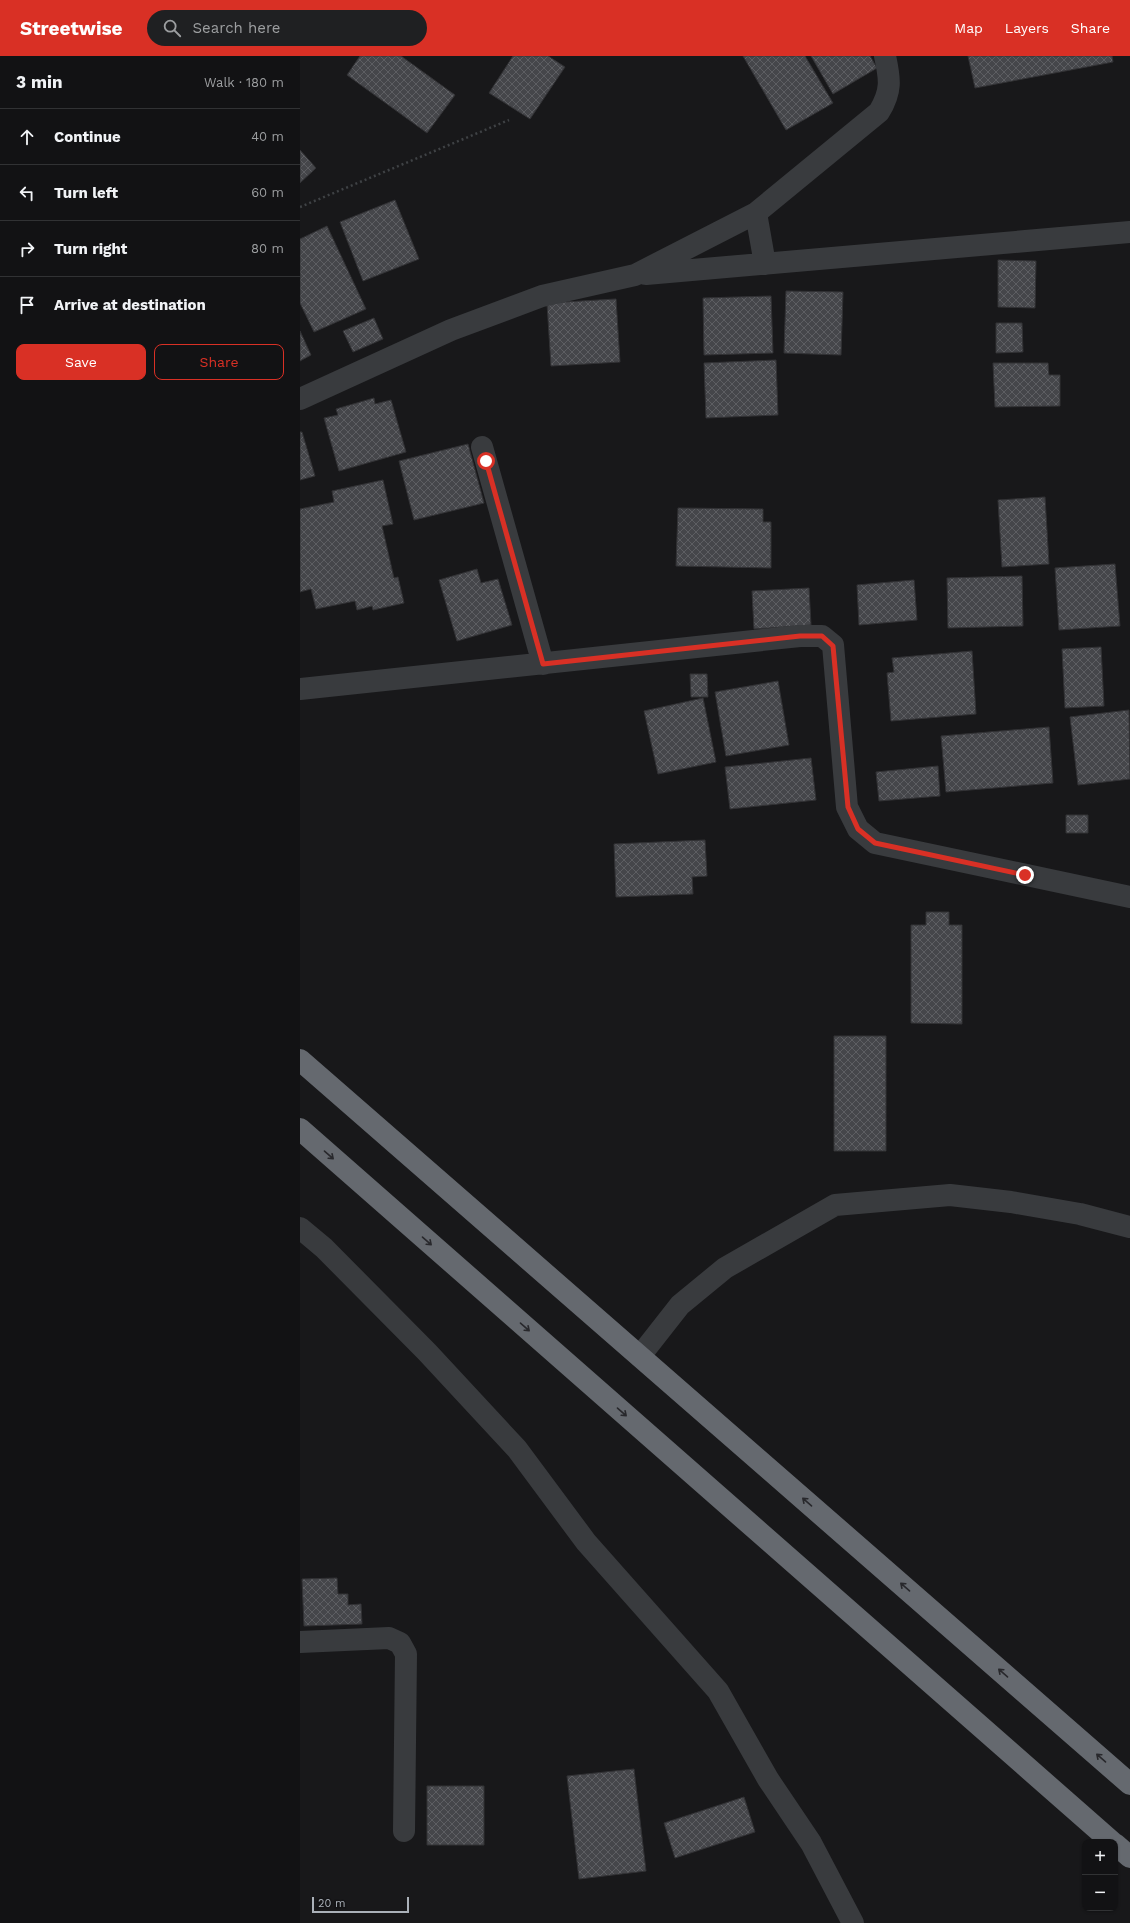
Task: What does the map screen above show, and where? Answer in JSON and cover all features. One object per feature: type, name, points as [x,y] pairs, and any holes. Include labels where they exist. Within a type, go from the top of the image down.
[{"type":"highway","points":[[300,1060],[1130,1784]]},
{"type":"highway","points":[[300,1129],[1109,1839]]},
{"type":"highway","points":[[1118,1847],[1130,1857]]},
{"type":"street","points":[[635,275],[756,213],[879,112],[887,99],[890,79],[885,56]]},
{"type":"street","points":[[756,213],[765,264]]},
{"type":"street","points":[[300,400],[450,330],[542,296],[635,275],[1130,232]]},
{"type":"street","points":[[482,447],[543,664]]},
{"type":"street","points":[[300,690],[800,636],[822,636],[833,646],[848,807],[858,829],[875,843],[1130,898]]},
{"type":"street","points":[[640,1356],[680,1305],[726,1268],[835,1205],[950,1195],[1010,1202],[1080,1214],[1130,1227]]},
{"type":"street","points":[[300,1228],[340,1264],[426,1352],[517,1449],[586,1542],[718,1691],[768,1779],[811,1843],[853,1923]]},
{"type":"street","points":[[300,1642],[389,1638],[400,1643],[406,1654],[404,1831]]},
{"type":"path","points":[[300,206],[509,120]]},
{"type":"building","points":[[360,56],[401,56],[455,95],[427,133],[347,75]]},
{"type":"building","points":[[513,56],[548,56],[565,67],[530,119],[489,93]]},
{"type":"building","points":[[743,56],[805,56],[833,103],[786,130]]},
{"type":"building","points":[[811,56],[870,56],[877,68],[833,94]]},
{"type":"building","points":[[968,56],[1112,56],[1113,62],[975,88]]},
{"type":"building","points":[[300,150],[316,168],[300,183]]},
{"type":"building","points":[[395,200],[419,259],[363,281],[340,222]]},
{"type":"building","points":[[327,226],[366,309],[314,332],[300,303],[300,239]]},
{"type":"building","points":[[998,260],[1036,261],[1035,308],[998,307]]},
{"type":"building","points":[[786,291],[843,292],[841,355],[784,353]]},
{"type":"building","points":[[771,296],[773,353],[704,355],[703,298]]},
{"type":"building","points":[[616,299],[620,362],[551,366],[547,303]]},
{"type":"building","points":[[374,318],[383,339],[353,352],[343,331]]},
{"type":"building","points":[[996,323],[1022,323],[1023,352],[996,353]]},
{"type":"building","points":[[300,331],[311,355],[300,361]]},
{"type":"building","points":[[776,360],[778,415],[706,418],[704,363]]},
{"type":"building","points":[[993,363],[1048,363],[1049,375],[1060,375],[1060,406],[995,407]]},
{"type":"building","points":[[374,398],[375,404],[391,400],[406,452],[339,471],[324,418],[338,415],[336,409]]},
{"type":"building","points":[[300,432],[302,432],[315,476],[300,480]]},
{"type":"building","points":[[468,444],[484,503],[414,520],[399,461]]},
{"type":"building","points":[[383,480],[393,524],[382,526],[394,578],[398,577],[404,603],[373,610],[372,606],[357,610],[355,601],[316,609],[311,589],[300,592],[300,509],[334,502],[332,491]]},
{"type":"building","points":[[1045,497],[1049,564],[1002,567],[998,500]]},
{"type":"building","points":[[678,508],[763,509],[763,522],[771,522],[771,568],[676,566]]},
{"type":"building","points":[[1115,564],[1120,626],[1059,630],[1055,568]]},
{"type":"building","points":[[477,569],[481,583],[498,579],[512,625],[457,641],[439,580]]},
{"type":"building","points":[[1022,576],[1023,626],[948,628],[947,578]]},
{"type":"building","points":[[914,580],[917,620],[859,625],[857,585]]},
{"type":"building","points":[[809,588],[811,625],[754,629],[752,591]]},
{"type":"building","points":[[1101,647],[1104,706],[1065,708],[1062,649]]},
{"type":"building","points":[[972,651],[976,714],[891,721],[887,673],[894,672],[892,658]]},
{"type":"building","points":[[690,674],[707,674],[708,697],[691,697]]},
{"type":"building","points":[[778,681],[789,745],[726,756],[715,692]]},
{"type":"building","points":[[703,698],[716,762],[658,774],[644,711]]},
{"type":"building","points":[[1129,710],[1130,779],[1078,785],[1070,717]]},
{"type":"building","points":[[1049,727],[1053,783],[946,792],[941,736]]},
{"type":"building","points":[[811,758],[816,800],[730,809],[725,767]]},
{"type":"building","points":[[938,766],[940,796],[879,801],[876,772]]},
{"type":"building","points":[[1066,815],[1088,815],[1088,833],[1066,833]]},
{"type":"building","points":[[705,840],[707,876],[692,877],[693,894],[616,897],[614,844]]},
{"type":"building","points":[[926,912],[949,912],[949,925],[962,925],[962,1024],[911,1023],[911,925],[926,925]]},
{"type":"building","points":[[834,1036],[886,1036],[886,1151],[834,1151]]},
{"type":"building","points":[[337,1578],[338,1594],[348,1594],[348,1605],[361,1604],[362,1624],[304,1626],[302,1579]]},
{"type":"building","points":[[634,1769],[646,1871],[579,1879],[567,1776]]},
{"type":"building","points":[[427,1786],[484,1786],[484,1845],[427,1845]]},
{"type":"building","points":[[744,1797],[755,1832],[675,1858],[664,1823]]},
{"type":"route","points":[[486,461],[543,664],[800,636],[822,636],[833,646],[848,807],[858,829],[875,843],[1025,875]]}]
